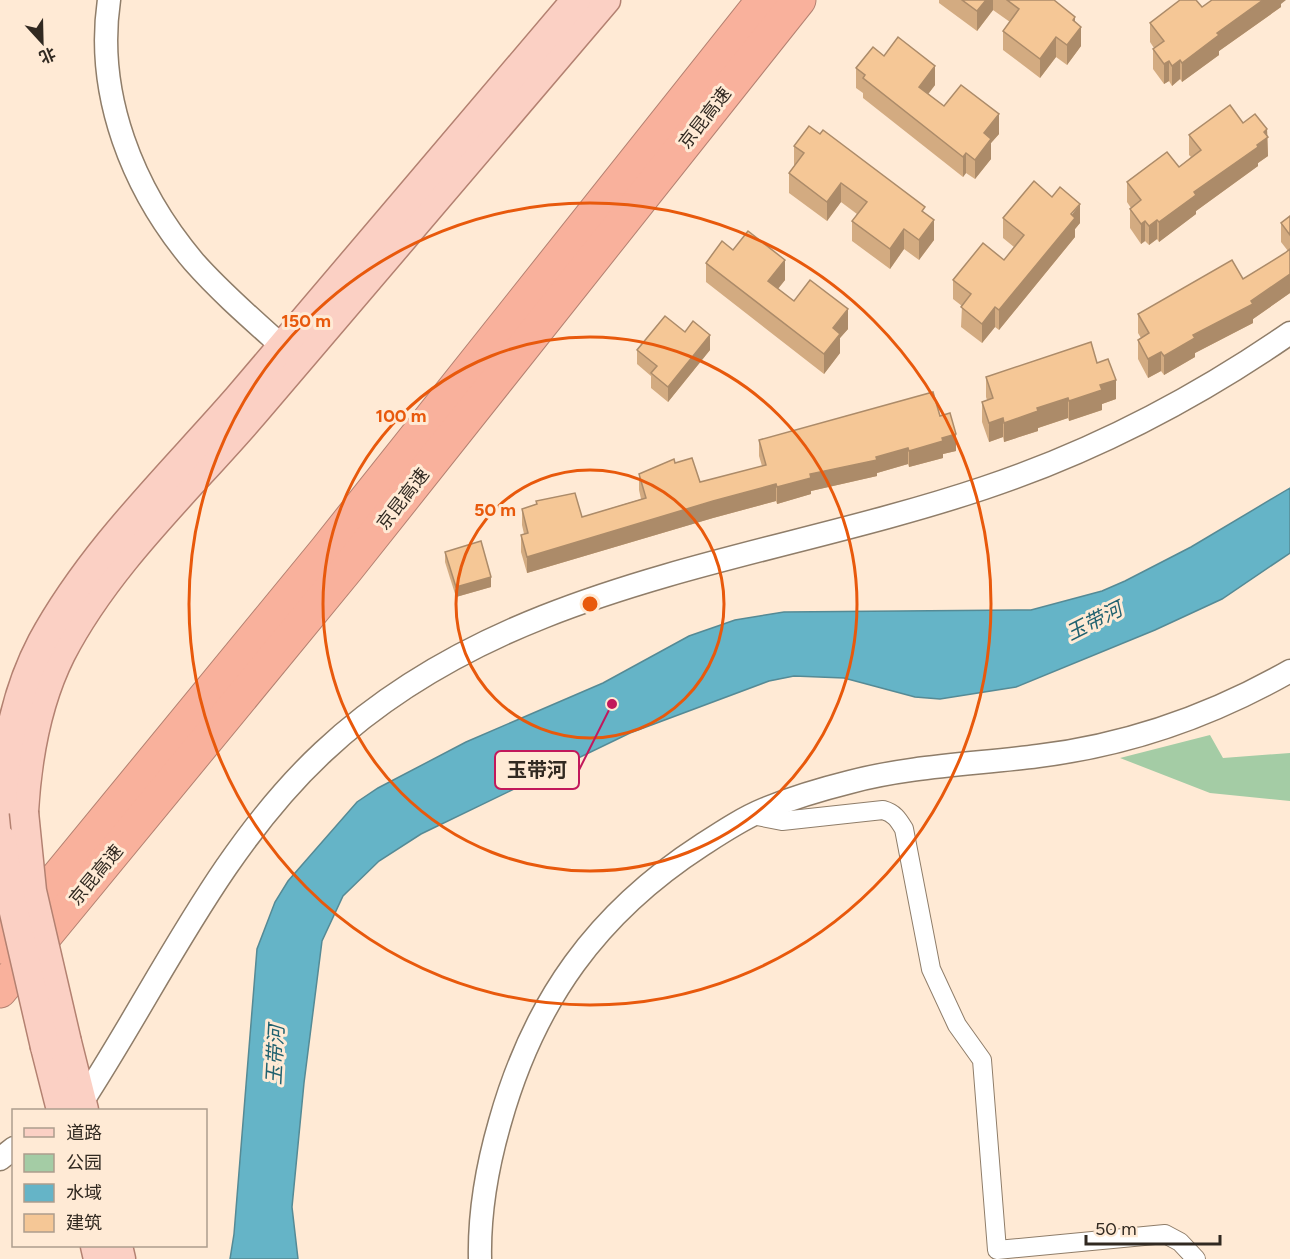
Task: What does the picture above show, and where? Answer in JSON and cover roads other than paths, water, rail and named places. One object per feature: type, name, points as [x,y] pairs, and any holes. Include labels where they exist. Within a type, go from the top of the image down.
[{"type":"highway","name":"京昆高速","points":[[0,947],[333,542],[763,0]]},
{"type":"highway","name":"京昆高速","points":[[0,991],[347,569],[799,0]]},
{"type":"main road","points":[[76,1108],[10,895],[7,825],[31,751],[44,701],[62,654],[81,620],[137,546],[576,0]]},
{"type":"main road","points":[[291,354],[606,0]]},
{"type":"street","points":[[108,0],[106,38],[111,97],[131,163],[153,204],[194,261],[291,354]]},
{"type":"street","points":[[76,1108],[137,1016],[188,927],[225,869],[262,819],[323,751],[356,723],[415,680],[548,613],[630,585],[940,502],[1019,476],[1168,408],[1290,333]]},
{"type":"street","points":[[480,1259],[482,1203],[493,1147],[519,1062],[548,999],[583,949],[642,889],[694,850],[752,815],[820,790],[877,776],[1042,756],[1125,740],[1198,717],[1290,671]]},
{"type":"street","points":[[752,815],[782,822],[883,810],[893,814],[899,820],[904,829],[931,969],[957,1025],[982,1060],[997,1250],[1165,1234],[1180,1242],[1196,1259]]},
{"type":"street","points":[[0,1159],[12,1150]]},
{"type":"water","points":[[1290,488],[1290,553],[1222,599],[1155,630],[1016,687],[940,699],[915,697],[844,678],[794,676],[769,681],[630,733],[421,834],[379,861],[343,896],[322,941],[304,1083],[292,1207],[298,1259],[230,1259],[234,1234],[257,949],[275,902],[288,881],[357,802],[378,788],[466,742],[603,683],[689,636],[735,620],[784,612],[1031,610],[1102,591],[1125,581],[1191,547]]},
{"type":"place","name":"玉带河","points":[[612,704]]}]
